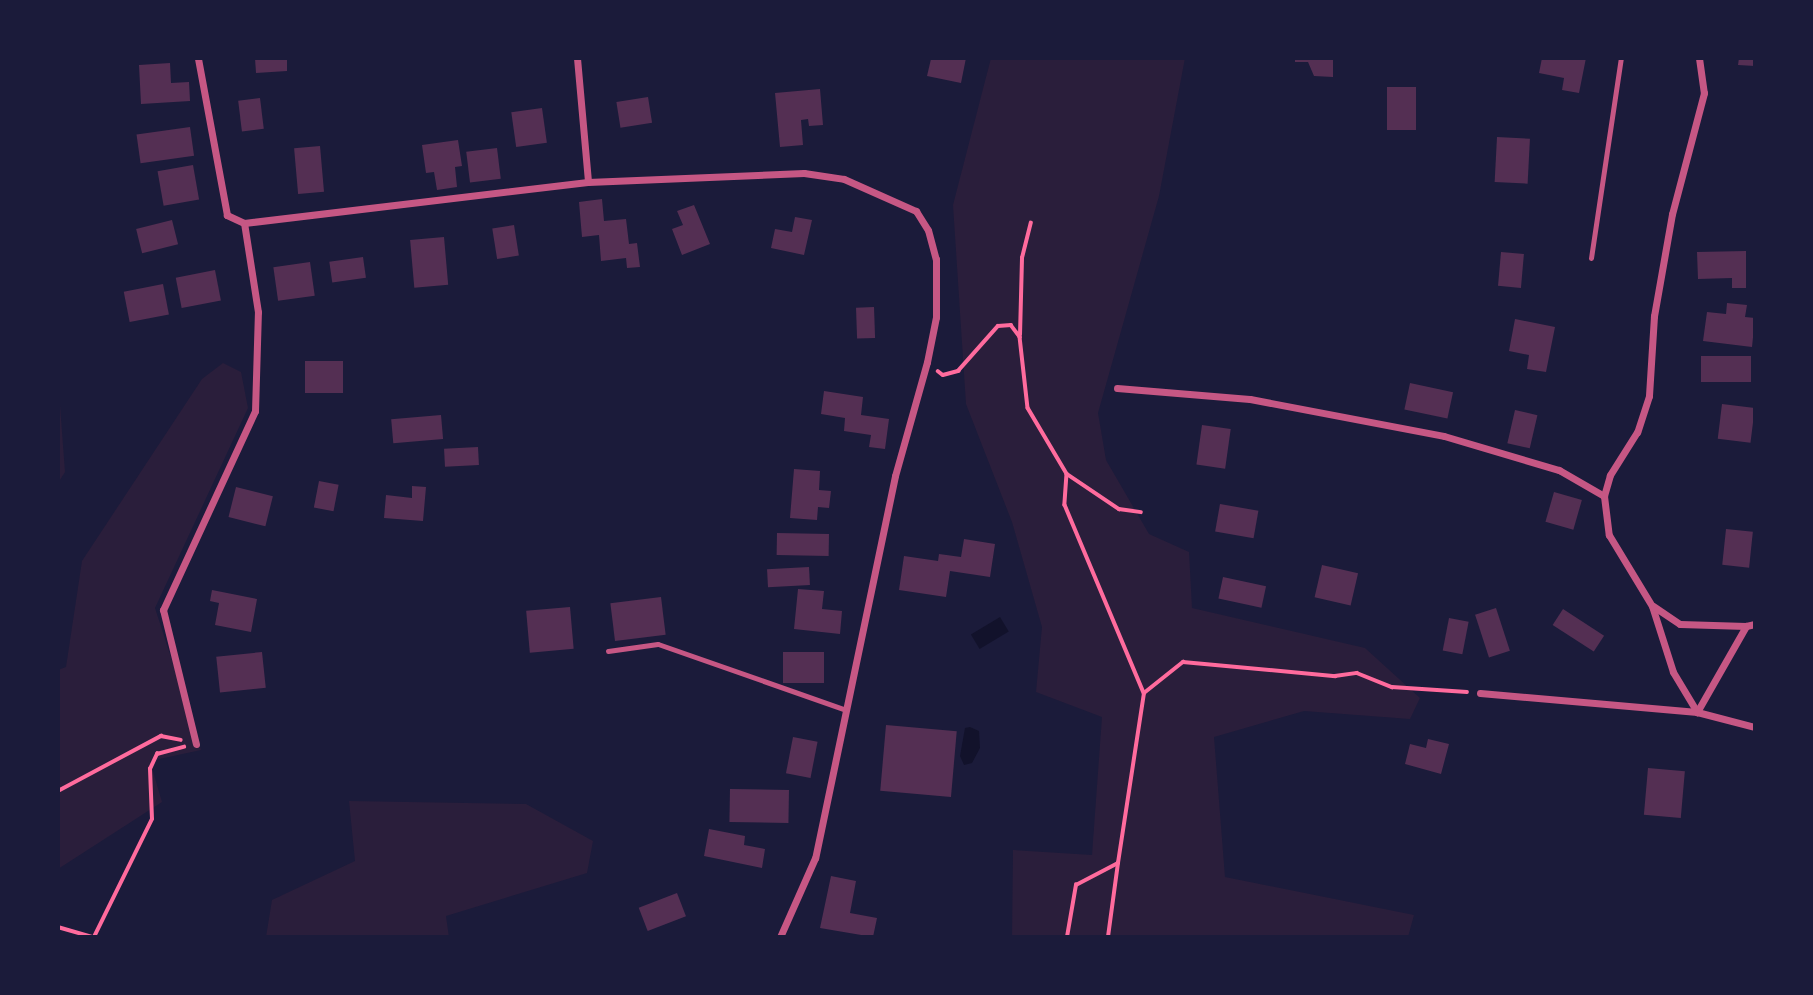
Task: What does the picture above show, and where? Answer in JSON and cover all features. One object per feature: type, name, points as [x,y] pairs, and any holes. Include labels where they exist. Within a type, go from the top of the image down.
[{"type":"street","points":[[198,58],[226,215],[244,223],[588,182],[804,173],[844,179],[890,196],[916,211],[929,230],[936,259],[936,317],[927,362],[895,476],[815,858],[780,937]]},
{"type":"street","points":[[577,58],[588,182]]},
{"type":"street","points":[[1697,712],[1673,671],[1653,606],[1609,535],[1604,496],[1610,475],[1637,432],[1649,396],[1654,316],[1672,214],[1704,93],[1699,58]]},
{"type":"street","points":[[196,744],[163,610],[255,411],[258,312],[244,223]]},
{"type":"street","points":[[1117,388],[1250,398],[1444,436],[1559,470],[1604,496]]},
{"type":"street","points":[[1653,606],[1679,624],[1755,624]]},
{"type":"street","points":[[1697,712],[1745,626]]},
{"type":"street","points":[[1480,693],[1697,712],[1755,727]]},
{"type":"lane","points":[[1591,258],[1620,58]]},
{"type":"lane","points":[[608,650],[658,644],[846,710]]},
{"type":"path","points":[[1031,223],[1022,258],[1020,337],[1028,408],[1067,474],[1119,509],[1141,512]]},
{"type":"path","points":[[927,362],[943,376],[958,371],[998,326],[1011,325],[1020,337]]},
{"type":"path","points":[[1067,474],[1065,505],[1144,693],[1108,937]]},
{"type":"path","points":[[1144,693],[1183,662],[1335,676],[1357,673],[1392,687],[1480,693]]},
{"type":"path","points":[[58,791],[161,736]]},
{"type":"path","points":[[58,927],[94,937],[152,819],[150,769],[157,754],[196,744]]},
{"type":"path","points":[[1067,937],[1076,884],[1118,863]]},
{"type":"shaded area","points":[[991,58],[1185,58],[1159,196],[1098,413],[1106,460],[1149,534],[1189,552],[1192,608],[1365,648],[1420,698],[1410,719],[1304,711],[1214,737],[1225,877],[1414,915],[1408,937],[1012,937],[1013,850],[1092,855],[1102,717],[1036,692],[1042,627],[1012,522],[966,404],[953,205]]},
{"type":"shaded area","points":[[223,363],[241,372],[248,408],[155,608],[201,750],[150,761],[162,802],[58,869],[58,670],[66,667],[82,561],[202,379]]},
{"type":"shaded area","points":[[58,378],[65,472],[58,483]]},
{"type":"shaded area","points":[[1000,617],[1009,632],[980,649],[971,635]]},
{"type":"shaded area","points":[[965,728],[979,731],[980,748],[972,763],[964,765],[960,756]]},
{"type":"shaded area","points":[[349,801],[526,804],[593,841],[587,873],[446,916],[449,937],[266,937],[272,900],[355,861]]},
{"type":"building","points":[[255,58],[287,58],[287,71],[256,73]]},
{"type":"building","points":[[966,58],[961,83],[927,76],[931,59]]},
{"type":"building","points":[[1295,58],[1333,58],[1333,77],[1314,76],[1308,62],[1295,62]]},
{"type":"building","points":[[1542,58],[1586,58],[1579,93],[1562,90],[1564,78],[1539,73]]},
{"type":"building","points":[[1739,58],[1755,58],[1755,66],[1738,65]]},
{"type":"building","points":[[170,63],[171,83],[189,82],[190,101],[141,104],[139,65]]},
{"type":"building","points":[[1387,87],[1416,87],[1416,130],[1387,130]]},
{"type":"building","points":[[820,89],[823,125],[809,126],[808,119],[801,120],[803,145],[780,147],[775,93]]},
{"type":"building","points":[[648,97],[652,123],[620,128],[616,102]]},
{"type":"building","points":[[260,98],[264,129],[242,131],[238,101]]},
{"type":"building","points":[[542,108],[547,143],[516,147],[511,112]]},
{"type":"building","points":[[190,127],[194,156],[141,163],[137,135]]},
{"type":"building","points":[[1497,137],[1530,139],[1528,184],[1495,182]]},
{"type":"building","points":[[458,140],[462,166],[455,167],[457,187],[437,190],[434,172],[426,173],[422,145]]},
{"type":"building","points":[[320,146],[324,192],[298,194],[294,148]]},
{"type":"building","points":[[497,148],[501,179],[470,183],[466,152]]},
{"type":"building","points":[[193,165],[199,199],[164,206],[158,171]]},
{"type":"building","points":[[602,199],[604,221],[626,219],[629,244],[637,243],[640,267],[627,268],[626,258],[601,261],[599,235],[582,237],[579,202]]},
{"type":"building","points":[[694,205],[710,244],[682,255],[672,229],[683,225],[677,211]]},
{"type":"building","points":[[795,217],[812,220],[804,255],[771,248],[775,229],[792,232]]},
{"type":"building","points":[[172,220],[178,244],[142,253],[136,229]]},
{"type":"building","points":[[514,225],[519,256],[497,259],[492,228]]},
{"type":"building","points":[[444,237],[448,285],[414,288],[410,240]]},
{"type":"building","points":[[1746,251],[1746,288],[1732,288],[1732,278],[1698,279],[1697,252]]},
{"type":"building","points":[[1501,252],[1524,254],[1521,288],[1498,286]]},
{"type":"building","points":[[363,257],[366,278],[332,283],[329,262]]},
{"type":"building","points":[[310,262],[315,296],[278,301],[273,267]]},
{"type":"building","points":[[215,270],[221,300],[182,308],[176,278]]},
{"type":"building","points":[[163,284],[169,314],[130,322],[124,292]]},
{"type":"building","points":[[1727,303],[1747,305],[1745,317],[1755,318],[1752,347],[1703,341],[1707,312],[1726,314]]},
{"type":"building","points":[[874,307],[875,338],[857,339],[856,308]]},
{"type":"building","points":[[1515,319],[1555,327],[1546,372],[1527,369],[1529,355],[1509,351]]},
{"type":"building","points":[[1701,356],[1751,356],[1751,382],[1701,382]]},
{"type":"building","points":[[305,361],[343,361],[343,393],[305,393]]},
{"type":"building","points":[[1410,383],[1453,392],[1447,419],[1404,409]]},
{"type":"building","points":[[824,391],[863,397],[861,415],[889,419],[885,449],[869,447],[871,435],[844,431],[845,418],[821,414]]},
{"type":"building","points":[[1722,404],[1755,408],[1750,443],[1718,439]]},
{"type":"building","points":[[1515,410],[1537,415],[1530,448],[1507,443]]},
{"type":"building","points":[[441,415],[443,439],[393,443],[391,419]]},
{"type":"building","points":[[1202,425],[1231,429],[1225,469],[1196,465]]},
{"type":"building","points":[[478,447],[479,465],[445,467],[444,449]]},
{"type":"building","points":[[794,469],[820,471],[819,490],[831,491],[829,508],[818,507],[817,520],[790,518]]},
{"type":"building","points":[[319,481],[339,485],[333,511],[314,508]]},
{"type":"building","points":[[412,486],[426,487],[423,521],[384,518],[386,495],[412,498]]},
{"type":"building","points":[[236,487],[273,496],[265,526],[229,517]]},
{"type":"building","points":[[1554,492],[1582,500],[1573,530],[1545,522]]},
{"type":"building","points":[[1220,504],[1258,511],[1254,538],[1215,532]]},
{"type":"building","points":[[1726,529],[1753,532],[1749,568],[1722,565]]},
{"type":"building","points":[[777,533],[829,534],[829,556],[777,555]]},
{"type":"building","points":[[964,539],[995,544],[990,577],[950,571],[946,597],[899,590],[904,556],[938,561],[939,554],[961,557]]},
{"type":"building","points":[[1322,565],[1358,573],[1351,605],[1315,597]]},
{"type":"building","points":[[809,567],[810,585],[768,587],[767,569]]},
{"type":"building","points":[[1223,577],[1266,586],[1261,608],[1218,599]]},
{"type":"building","points":[[798,589],[824,591],[822,609],[842,611],[840,634],[794,629]]},
{"type":"building","points":[[212,590],[257,599],[251,632],[215,625],[219,603],[210,601]]},
{"type":"building","points":[[661,597],[666,635],[615,641],[610,603]]},
{"type":"building","points":[[570,607],[574,649],[530,653],[526,611]]},
{"type":"building","points":[[1496,608],[1510,651],[1489,658],[1475,615]]},
{"type":"building","points":[[1563,609],[1604,636],[1594,652],[1553,625]]},
{"type":"building","points":[[1449,618],[1469,622],[1462,654],[1443,650]]},
{"type":"building","points":[[262,652],[266,688],[220,693],[216,657]]},
{"type":"building","points":[[783,652],[824,652],[824,683],[783,683]]},
{"type":"building","points":[[886,725],[957,731],[951,797],[880,791]]},
{"type":"building","points":[[793,737],[818,742],[810,778],[786,773]]},
{"type":"building","points":[[1428,739],[1449,744],[1441,774],[1405,764],[1410,744],[1426,748]]},
{"type":"building","points":[[1648,768],[1685,771],[1681,818],[1644,815]]},
{"type":"building","points":[[730,789],[789,790],[788,823],[729,822]]},
{"type":"building","points":[[709,829],[745,836],[744,845],[765,849],[762,868],[704,856]]},
{"type":"building","points":[[831,876],[856,881],[850,913],[877,918],[873,937],[820,928]]},
{"type":"building","points":[[677,893],[686,916],[648,931],[639,908]]}]
